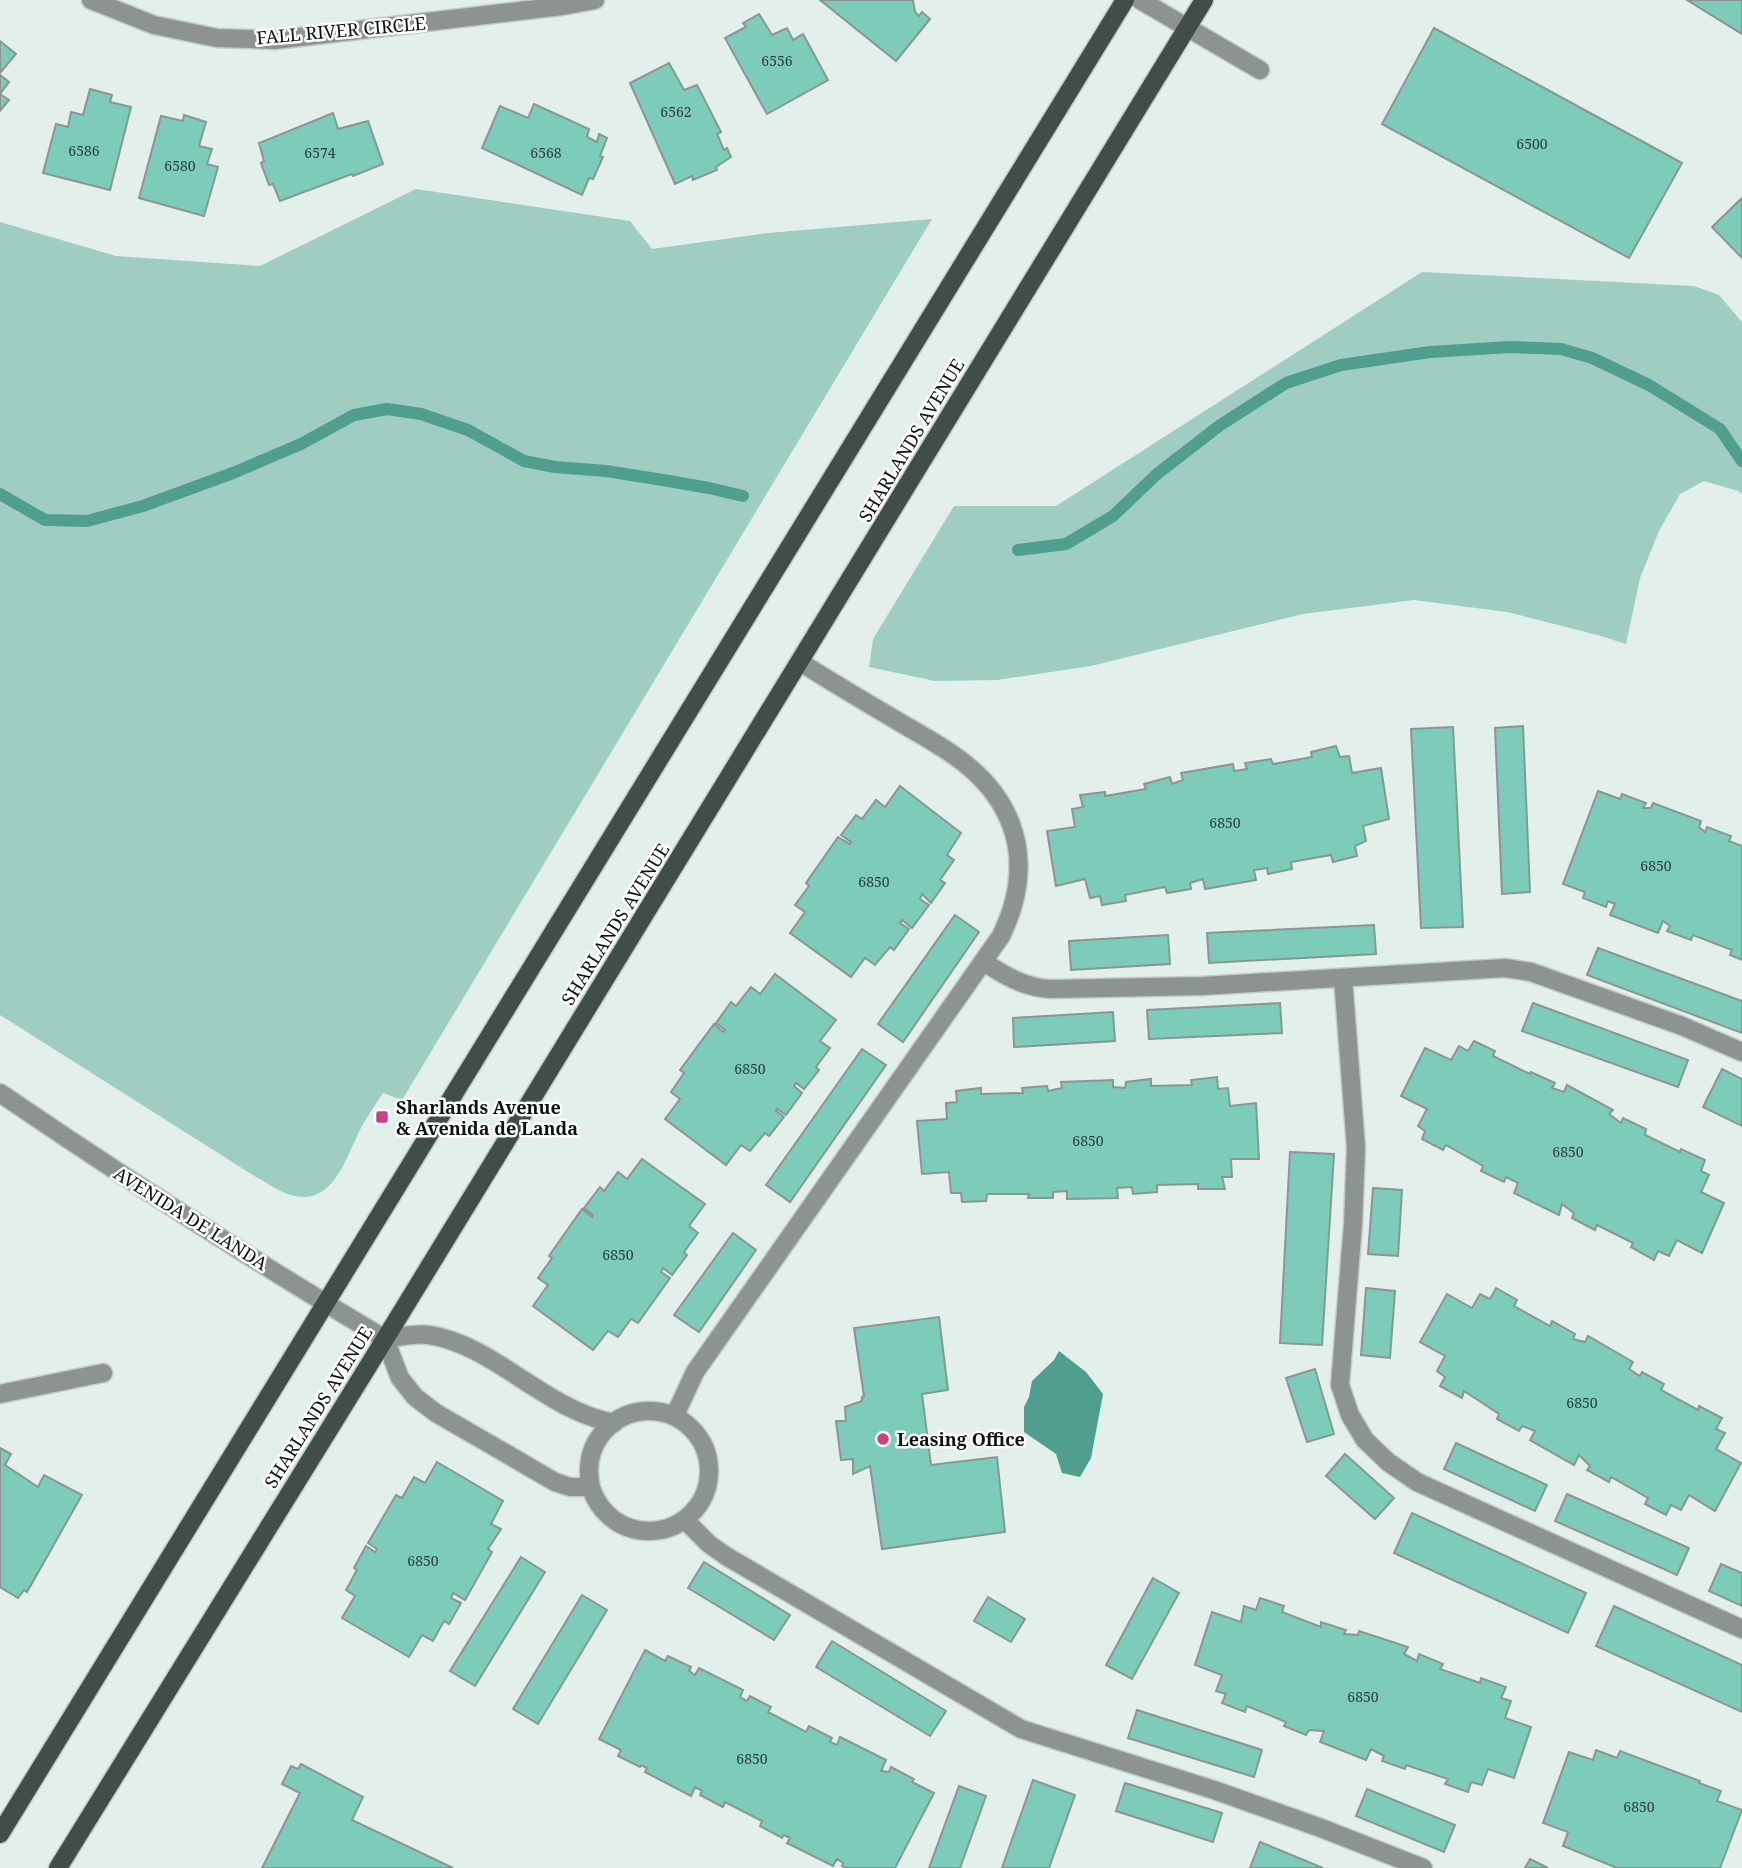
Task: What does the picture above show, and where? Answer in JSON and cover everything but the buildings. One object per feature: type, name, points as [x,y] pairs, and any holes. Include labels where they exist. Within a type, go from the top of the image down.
[{"type":"main road","points":[[0,1834],[1125,0]]},
{"type":"main road","name":"SHARLANDS AVENUE","points":[[58,1868],[1204,0]]},
{"type":"street","name":"FALL RIVER CIRCLE","points":[[91,0],[154,25],[217,38],[275,40],[595,0]]},
{"type":"street","points":[[1140,0],[1260,70]]},
{"type":"street","points":[[675,1415],[695,1372],[984,962],[1012,913],[1020,882],[1018,850],[1012,822],[999,799],[977,774],[953,754],[800,662]]},
{"type":"street","points":[[984,962],[1019,982],[1051,989],[1202,986],[1505,968],[1531,972],[1682,1027],[1742,1052]]},
{"type":"street","points":[[1343,978],[1356,1148],[1340,1385],[1350,1415],[1365,1440],[1388,1462],[1417,1482],[1742,1629]]},
{"type":"street","name":"AVENIDA DE LANDA","points":[[0,1093],[72,1142],[385,1339]]},
{"type":"street","points":[[590,1487],[570,1487],[555,1482],[425,1405],[400,1378],[385,1339],[425,1335],[451,1340],[569,1409],[593,1419],[614,1423]]},
{"type":"street","points":[[0,1394],[103,1373]]},
{"type":"street","points":[[648,1409],[675,1415],[697,1432],[709,1456],[710,1483],[699,1508],[677,1526],[651,1533],[624,1527],[602,1511],[590,1487],[589,1460],[600,1434],[621,1417],[648,1409]]},
{"type":"street","points":[[685,1520],[709,1544],[726,1556],[1021,1729],[1214,1790],[1423,1868]]},
{"type":"shaded area","points":[[416,189],[630,221],[652,249],[768,233],[932,219],[402,1100],[383,1093],[362,1126],[335,1179],[326,1189],[315,1195],[301,1197],[285,1193],[256,1177],[0,1015],[0,222],[116,256],[260,266]]},
{"type":"shaded area","points":[[1422,272],[1694,286],[1719,295],[1742,322],[1742,494],[1704,481],[1680,494],[1659,531],[1640,578],[1626,644],[1507,612],[1414,600],[1303,614],[1091,666],[997,680],[935,681],[869,667],[873,639],[954,506],[1056,506]]},
{"type":"shaded area","points":[[1059,1351],[1086,1372],[1103,1394],[1091,1458],[1080,1477],[1062,1473],[1056,1454],[1024,1432],[1024,1407],[1032,1381],[1054,1360]]},
{"type":"waterway","points":[[1018,550],[1066,544],[1113,516],[1157,474],[1219,426],[1286,383],[1341,365],[1430,352],[1510,347],[1561,349],[1592,358],[1649,385],[1720,429],[1742,461]]},
{"type":"waterway","points":[[0,494],[45,520],[87,521],[143,506],[233,473],[301,444],[354,415],[387,409],[421,414],[468,430],[524,461],[663,480],[743,496]]},
{"type":"place","name":"Sharlands Avenue & Avenida de Landa","points":[[382,1117]]},
{"type":"place","name":"Leasing Office","points":[[883,1439]]}]
